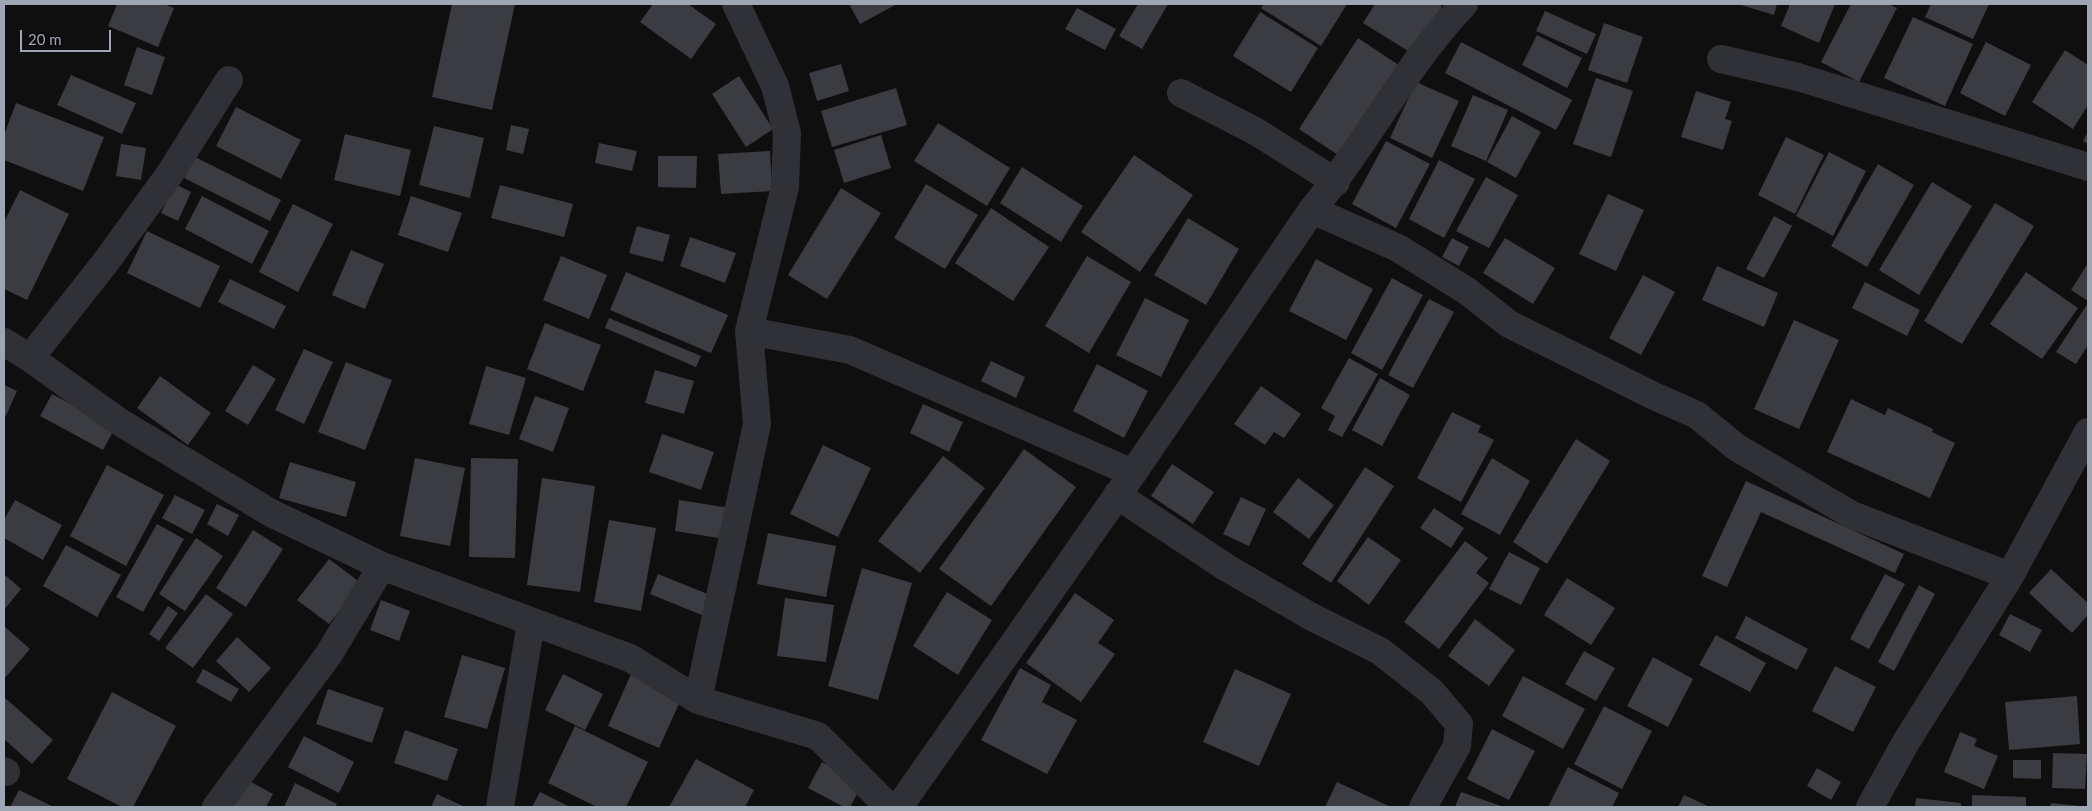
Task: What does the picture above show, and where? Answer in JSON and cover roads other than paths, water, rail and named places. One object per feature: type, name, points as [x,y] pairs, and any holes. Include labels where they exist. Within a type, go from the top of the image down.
[{"type":"street","points":[[698,700],[757,424],[749,331],[786,187],[787,132],[775,86],[736,4]]},
{"type":"street","points":[[899,807],[1133,473],[1312,210],[1336,182],[1436,34],[1464,4]]},
{"type":"street","points":[[1721,59],[1798,77],[2088,167]]},
{"type":"street","points":[[30,358],[105,263],[169,175],[229,80]]},
{"type":"street","points":[[1181,93],[1255,131],[1336,182]]},
{"type":"street","points":[[1312,210],[1398,248],[1468,290],[1509,324],[1654,396],[1697,415],[1736,447],[1852,515],[2010,576]]},
{"type":"street","points":[[749,331],[850,350],[1133,473]]},
{"type":"street","points":[[4,342],[118,420],[272,513],[382,566],[531,623],[630,658],[698,700],[818,736],[889,807]]},
{"type":"street","points":[[1870,807],[1906,742],[2010,576],[2088,432]]},
{"type":"street","points":[[1117,495],[1227,568],[1310,616],[1380,651],[1432,692],[1459,724],[1458,739],[1457,746],[1423,807]]},
{"type":"street","points":[[216,807],[330,654],[382,566]]},
{"type":"street","points":[[500,807],[531,623]]}]
